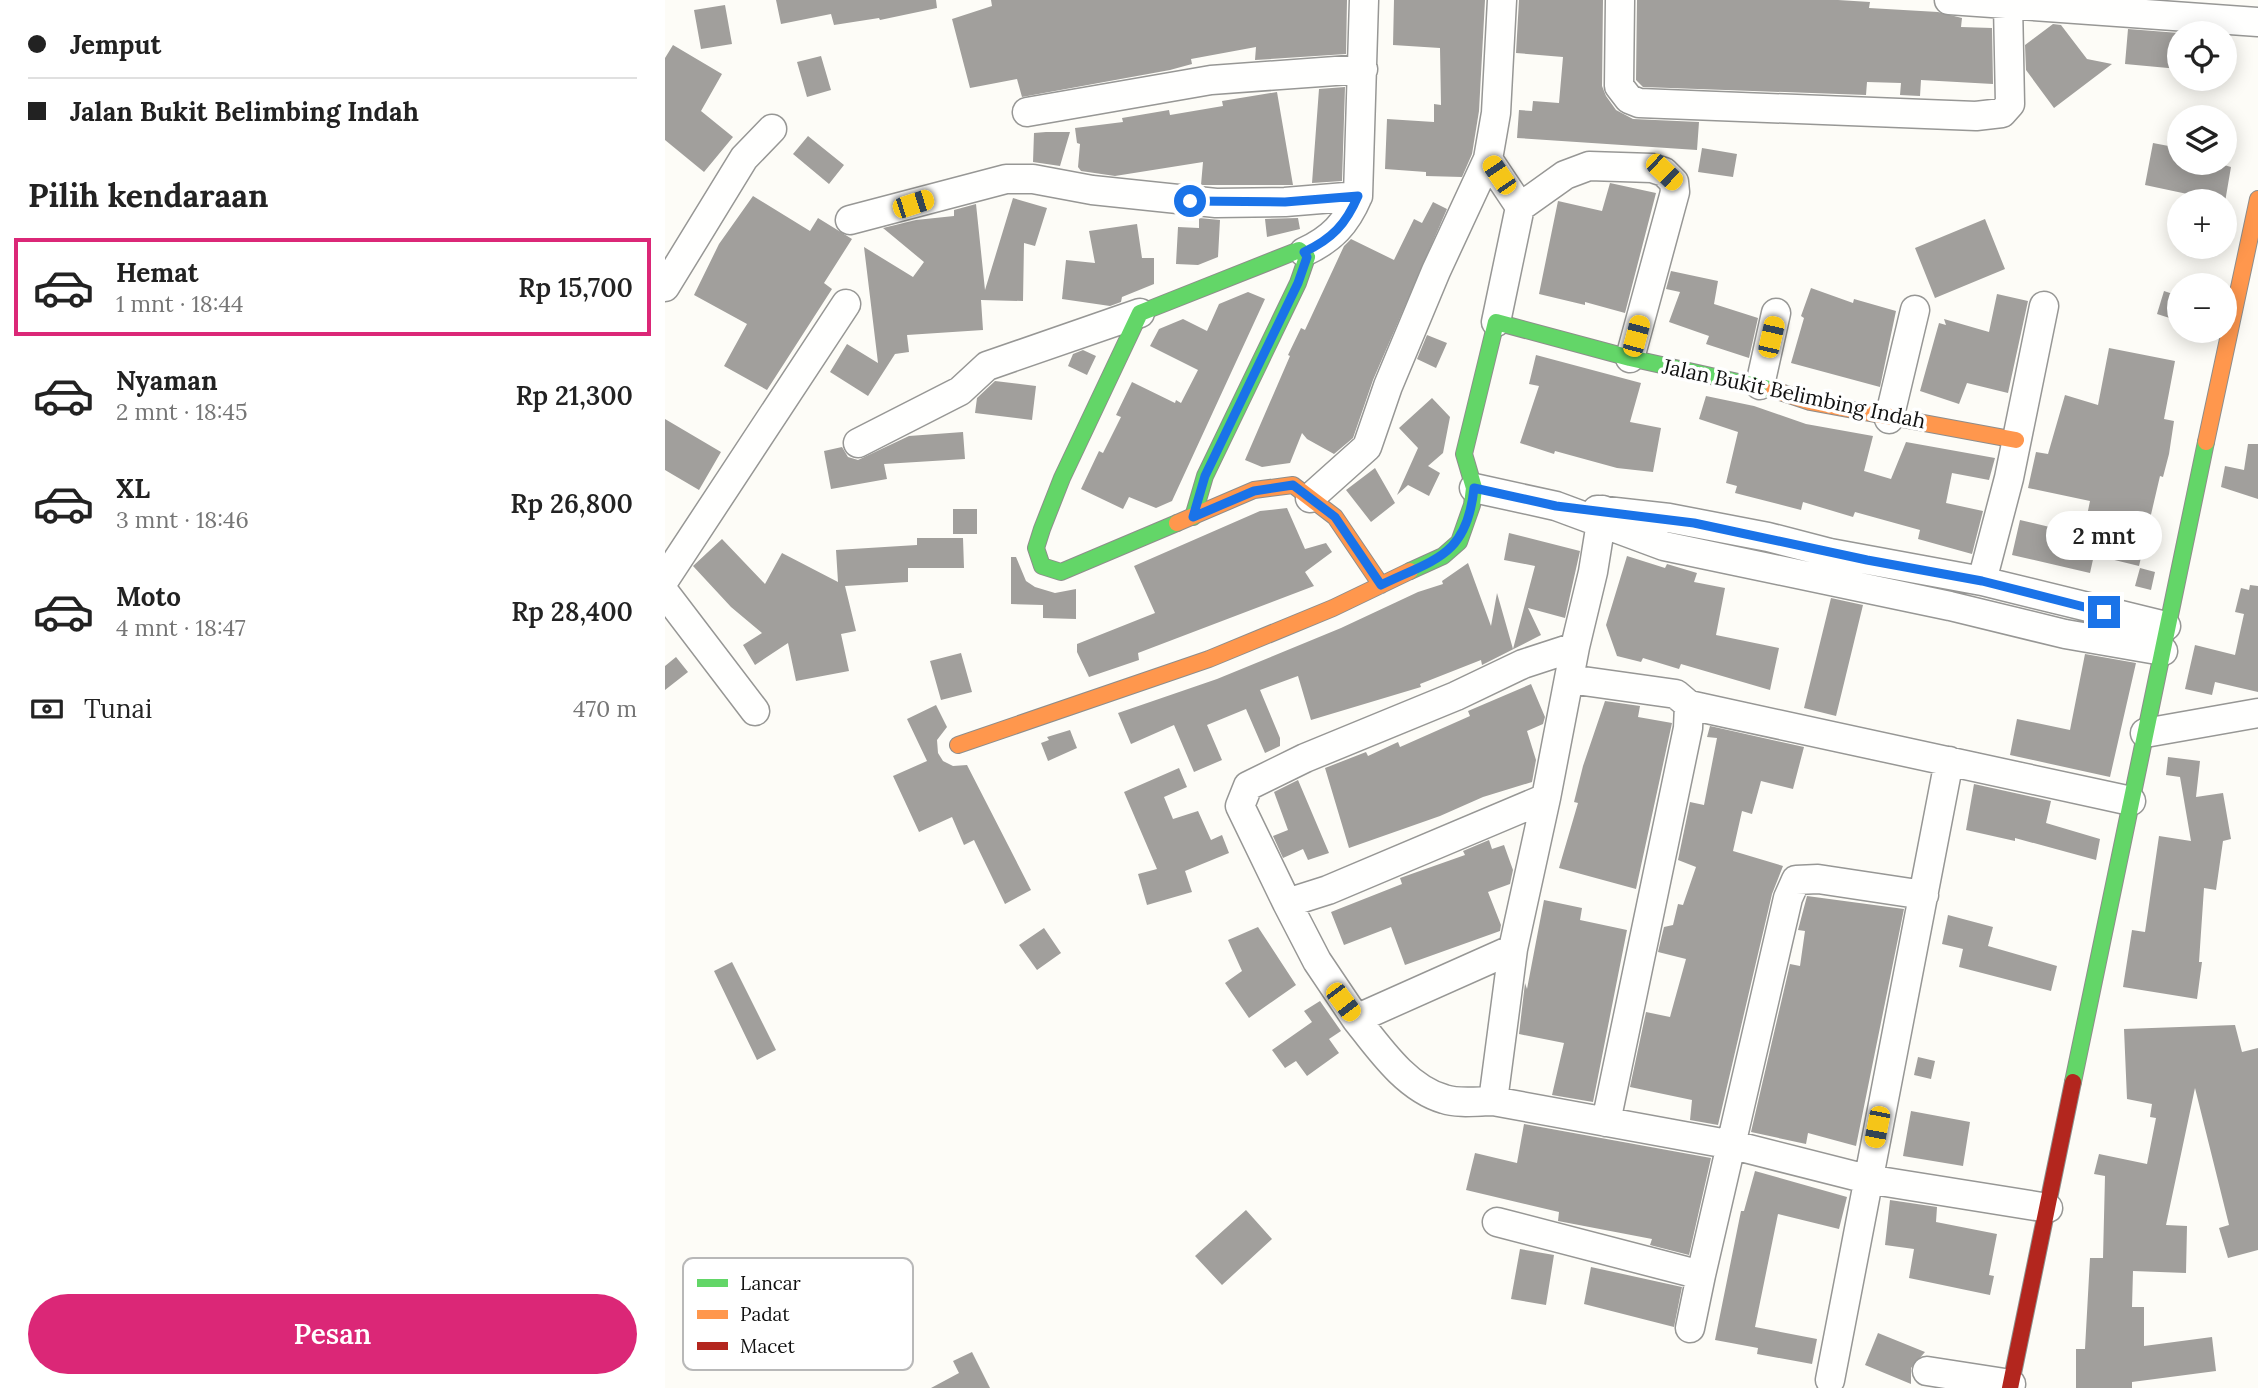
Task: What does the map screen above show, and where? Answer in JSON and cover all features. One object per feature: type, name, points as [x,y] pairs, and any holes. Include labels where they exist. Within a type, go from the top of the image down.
[{"type":"street","points":[[858,443],[960,391],[987,366],[1140,313],[1280,255],[1304,252],[1337,232],[1348,219],[1358,196],[1363,0]]},
{"type":"street","points":[[1310,498],[1367,447],[1388,386],[1436,271],[1488,159],[1496,113],[1501,0]]},
{"type":"street","points":[[1620,0],[1619,86],[1629,99],[1639,103],[1976,116],[2002,113],[2010,104],[2008,4]]},
{"type":"street","points":[[1949,0],[2258,22]]},
{"type":"street","points":[[1027,112],[1211,80],[1363,69]]},
{"type":"street","points":[[665,287],[744,158],[772,129]]},
{"type":"street","points":[[1488,159],[1520,207]]},
{"type":"street","points":[[958,745],[1209,659],[1381,585],[1443,555],[1458,542],[1472,505],[1474,488],[1464,454],[1520,207],[1565,175],[1589,166],[1653,169],[1664,172],[1674,182],[1675,192],[1630,358]]},
{"type":"street","points":[[849,220],[1006,179],[1033,179],[1080,189],[1216,203],[1285,202],[1358,196]]},
{"type":"street","points":[[1927,1371],[2011,1386],[2164,639],[2256,213]]},
{"type":"street","points":[[1193,517],[1205,476],[1298,283],[1307,257],[1304,252]]},
{"type":"street","points":[[665,579],[846,304]]},
{"type":"street","points":[[1982,581],[2016,440],[2044,306]]},
{"type":"street","points":[[1889,419],[1915,310]]},
{"type":"street","points":[[1140,313],[1062,478],[1036,548],[1042,566],[1061,572],[1254,491],[1293,485],[1335,517],[1381,585]]},
{"type":"street","points":[[1760,385],[1776,313]]},
{"type":"street","name":"Jalan Bukit Belimbing Indah","points":[[1496,322],[1630,358],[1760,385],[1809,402],[1889,419],[2016,440]]},
{"type":"street","points":[[1474,488],[1602,517],[1664,546],[1923,600],[2064,634],[2164,639]]},
{"type":"street","points":[[1602,517],[1669,518],[1982,581],[2164,639]]},
{"type":"street","points":[[1493,1101],[1513,949],[1546,798],[1574,647],[1593,572],[1602,517]]},
{"type":"street","points":[[665,593],[755,711]]},
{"type":"street","points":[[1574,647],[1523,664],[1456,696],[1305,758],[1248,786],[1240,806],[1287,903],[1317,961],[1385,1057],[1414,1082],[1444,1100],[1493,1101],[1733,1145],[1867,1179],[2048,1208]]},
{"type":"street","points":[[1569,679],[1676,694],[1689,705],[2131,801]]},
{"type":"street","points":[[1606,1122],[1688,728],[1689,705]]},
{"type":"street","points":[[2145,733],[2258,713]]},
{"type":"street","points":[[1830,1380],[1949,761]]},
{"type":"street","points":[[1287,903],[1328,891],[1546,798]]},
{"type":"street","points":[[1690,1328],[1788,898],[1796,880],[1818,879],[1924,895]]},
{"type":"street","points":[[1356,1019],[1513,949]]},
{"type":"street","points":[[1497,1222],[1701,1275]]},
{"type":"building","points":[[776,0],[936,0],[937,8],[880,20],[834,25],[831,14],[781,24]]},
{"type":"building","points":[[991,0],[1347,0],[1346,54],[1255,60],[1256,47],[1191,59],[1192,64],[1170,70],[1022,97],[1017,79],[970,88],[952,19],[992,6]]},
{"type":"building","points":[[1394,0],[1485,0],[1479,111],[1472,154],[1462,177],[1426,176],[1426,172],[1385,169],[1387,119],[1434,122],[1434,104],[1441,105],[1440,48],[1393,45]]},
{"type":"building","points":[[1519,0],[1603,0],[1602,86],[1606,96],[1616,110],[1633,119],[1699,122],[1697,150],[1517,138],[1519,110],[1532,111],[1533,101],[1559,103],[1563,57],[1516,53]]},
{"type":"building","points":[[1637,0],[1838,0],[1870,2],[1869,8],[1938,12],[1962,18],[1961,27],[1992,28],[1993,84],[1921,80],[1920,96],[1900,95],[1901,83],[1867,82],[1866,95],[1643,87],[1636,80]]},
{"type":"building","points":[[725,5],[732,44],[701,49],[694,10]]},
{"type":"building","points":[[2053,24],[2061,25],[2087,59],[2112,64],[2054,108],[2026,70],[2025,45]]},
{"type":"building","points":[[2128,29],[2167,32],[2167,68],[2125,64]]},
{"type":"building","points":[[673,45],[722,74],[701,111],[733,137],[704,172],[665,140],[665,58]]},
{"type":"building","points":[[821,56],[831,90],[807,97],[797,62]]},
{"type":"building","points":[[1345,87],[1342,181],[1312,183],[1319,89]]},
{"type":"building","points":[[1277,92],[1293,185],[1201,185],[1203,162],[1115,176],[1081,171],[1078,167],[1080,144],[1077,143],[1075,128],[1123,122],[1122,118],[1169,110],[1170,115],[1223,106],[1222,101]]},
{"type":"building","points":[[1070,132],[1060,166],[1033,162],[1034,133]]},
{"type":"building","points":[[808,136],[844,165],[829,184],[793,154]]},
{"type":"building","points":[[2153,143],[2167,146],[2167,175],[2230,175],[2227,189],[2167,190],[2145,185]]},
{"type":"building","points":[[1702,148],[1737,154],[1733,177],[1698,172]]},
{"type":"building","points":[[1610,183],[1656,193],[1625,313],[1585,302],[1585,305],[1539,294],[1558,201],[1602,211]]},
{"type":"building","points":[[753,196],[810,231],[818,218],[852,239],[824,283],[832,289],[767,390],[724,366],[747,324],[694,295],[719,244]]},
{"type":"building","points":[[1013,198],[1047,208],[1035,246],[1024,243],[1023,301],[981,300],[983,330],[907,335],[909,352],[895,354],[868,396],[830,372],[847,344],[878,363],[864,247],[913,277],[924,262],[883,228],[916,220],[954,216],[954,210],[976,204],[985,290]]},
{"type":"building","points":[[1433,202],[1447,209],[1373,380],[1353,438],[1334,454],[1307,439],[1302,433],[1290,463],[1262,467],[1245,460],[1290,356],[1288,355],[1301,328],[1305,330],[1344,246],[1351,239],[1394,260],[1414,219],[1422,223]]},
{"type":"building","points":[[1199,218],[1220,220],[1218,257],[1198,265],[1176,264],[1178,227],[1199,228]]},
{"type":"building","points":[[1298,218],[1300,229],[1267,237],[1265,219]]},
{"type":"building","points":[[1985,219],[2005,269],[1935,298],[1915,248]]},
{"type":"building","points":[[1137,224],[1142,258],[1154,258],[1154,284],[1122,297],[1121,302],[1110,306],[1062,299],[1066,260],[1095,263],[1089,231]]},
{"type":"building","points":[[1671,271],[1718,281],[1714,304],[1758,318],[1749,358],[1706,344],[1709,336],[1669,322],[1680,292],[1666,289]]},
{"type":"building","points":[[1811,288],[1853,303],[1854,299],[1896,311],[1880,387],[1791,363],[1804,318],[1801,316]]},
{"type":"building","points":[[2164,291],[2167,292],[2167,317],[2157,314]]},
{"type":"building","points":[[1248,292],[1265,299],[1172,501],[1156,508],[1129,497],[1123,509],[1081,489],[1099,451],[1103,453],[1121,417],[1116,415],[1132,382],[1175,403],[1176,400],[1181,403],[1198,370],[1150,346],[1159,329],[1183,319],[1207,331],[1219,304]]},
{"type":"building","points":[[1997,294],[2028,301],[2008,393],[1967,383],[1959,404],[1920,391],[1939,323],[1946,325],[1944,319],[1989,332]]},
{"type":"building","points":[[1427,335],[1447,343],[1436,368],[1417,359]]},
{"type":"building","points":[[2109,348],[2175,361],[2164,419],[2174,421],[2169,454],[2163,477],[2160,476],[2139,566],[2094,555],[2090,573],[2012,555],[2020,520],[2083,535],[2090,501],[2028,488],[2036,452],[2048,454],[2065,395],[2098,405]]},
{"type":"building","points":[[1083,350],[1096,356],[1087,375],[1068,366],[1073,354]]},
{"type":"building","points":[[1536,355],[1641,383],[1630,422],[1661,428],[1653,472],[1617,468],[1555,451],[1554,454],[1520,443],[1539,386],[1529,384]]},
{"type":"building","points":[[995,381],[1036,386],[1032,420],[975,413],[977,398]]},
{"type":"building","points":[[1706,396],[1754,406],[1806,424],[1873,436],[1864,471],[1891,479],[1906,442],[1995,458],[1989,480],[1952,473],[1946,503],[1983,511],[1972,554],[1918,539],[1920,530],[1855,512],[1853,517],[1803,502],[1801,510],[1735,493],[1737,486],[1726,483],[1738,432],[1699,419]]},
{"type":"building","points":[[1432,398],[1450,417],[1443,453],[1428,466],[1440,473],[1429,496],[1408,485],[1397,495],[1418,448],[1399,428]]},
{"type":"building","points":[[665,419],[721,452],[699,490],[665,470]]},
{"type":"building","points":[[963,432],[965,459],[884,464],[887,479],[831,489],[824,451],[842,447],[848,457],[858,460],[909,436]]},
{"type":"building","points":[[2248,444],[2258,444],[2258,499],[2221,487],[2225,466],[2244,470]]},
{"type":"building","points":[[1375,468],[1395,503],[1371,522],[1346,490]]},
{"type":"building","points":[[1287,508],[1305,549],[1326,543],[1332,552],[1305,572],[1314,586],[1138,653],[1139,660],[1089,677],[1077,652],[1077,644],[1155,613],[1134,566],[1260,511]]},
{"type":"building","points":[[953,509],[977,509],[977,534],[953,534]]},
{"type":"building","points":[[1509,533],[1580,551],[1565,618],[1528,608],[1541,635],[1482,665],[1481,660],[1420,684],[1421,687],[1311,720],[1298,676],[1260,690],[1280,738],[1280,746],[1265,753],[1246,709],[1207,725],[1222,760],[1194,772],[1174,725],[1131,744],[1118,713],[1217,679],[1341,628],[1418,592],[1443,584],[1442,581],[1468,563],[1491,626],[1497,593],[1513,649],[1535,566],[1504,560]]},
{"type":"building","points":[[917,538],[963,538],[964,568],[908,568],[908,582],[845,586],[856,631],[841,634],[849,671],[796,681],[788,643],[755,665],[743,645],[762,633],[731,607],[693,566],[722,539],[765,584],[782,553],[838,582],[836,550],[917,545]]},
{"type":"building","points":[[1627,556],[1665,568],[1667,564],[1697,573],[1694,582],[1725,588],[1716,635],[1779,648],[1770,690],[1681,664],[1679,669],[1643,658],[1641,662],[1617,656],[1606,625]]},
{"type":"building","points":[[1011,557],[1016,557],[1026,581],[1035,587],[1055,593],[1076,589],[1076,619],[1043,618],[1043,605],[1011,604]]},
{"type":"building","points":[[2140,568],[2155,572],[2151,590],[2135,586]]},
{"type":"building","points":[[2250,585],[2258,586],[2258,692],[2215,682],[2212,695],[2185,689],[2195,645],[2235,655],[2244,614],[2235,612],[2241,588],[2249,590]]},
{"type":"building","points":[[1831,598],[1863,605],[1836,716],[1804,708]]},
{"type":"building","points":[[961,653],[972,692],[941,700],[930,661]]},
{"type":"building","points":[[2085,654],[2136,663],[2110,777],[2010,755],[2017,719],[2070,730]]},
{"type":"building","points":[[676,657],[688,672],[665,690],[665,666]]},
{"type":"building","points":[[1531,684],[1545,717],[1543,724],[1527,731],[1536,760],[1532,782],[1483,797],[1440,816],[1349,848],[1325,768],[1366,752],[1368,756],[1398,742],[1400,747],[1470,716],[1468,711]]},
{"type":"building","points":[[1605,701],[1640,706],[1638,717],[1672,723],[1636,889],[1559,868],[1578,803],[1574,802],[1583,766]]},
{"type":"building","points":[[936,705],[947,727],[937,740],[938,753],[943,761],[953,766],[967,765],[1031,890],[1005,904],[974,840],[964,845],[952,817],[919,832],[893,776],[927,761],[907,719]]},
{"type":"building","points":[[1710,726],[1804,747],[1793,789],[1761,781],[1752,814],[1742,811],[1733,851],[1783,866],[1772,894],[1718,1125],[1690,1120],[1692,1100],[1630,1087],[1646,1012],[1670,1017],[1686,959],[1658,952],[1664,927],[1673,925],[1678,904],[1683,905],[1696,867],[1678,860],[1690,802],[1704,805],[1717,738],[1707,737]]},
{"type":"building","points":[[1070,730],[1077,748],[1048,761],[1041,743],[1049,740],[1047,737]]},
{"type":"building","points":[[2168,757],[2200,761],[2196,797],[2223,793],[2231,839],[2223,841],[2216,890],[2204,888],[2199,962],[2202,962],[2197,999],[2123,987],[2132,930],[2145,932],[2159,836],[2191,841],[2180,777],[2166,775]]},
{"type":"building","points":[[1179,768],[1187,787],[1164,797],[1173,819],[1198,811],[1211,840],[1222,835],[1229,853],[1185,871],[1192,892],[1147,905],[1138,874],[1157,869],[1124,792]]},
{"type":"building","points":[[1298,780],[1329,853],[1308,860],[1303,849],[1283,858],[1273,836],[1288,830],[1274,792]]},
{"type":"building","points":[[1974,784],[2051,801],[2046,823],[2100,839],[2096,860],[2015,838],[2015,841],[1966,830]]},
{"type":"building","points":[[1489,840],[1492,849],[1504,845],[1513,870],[1510,884],[1488,892],[1501,925],[1500,931],[1405,965],[1391,927],[1344,945],[1331,912],[1402,884],[1400,878],[1465,855],[1463,851]]},
{"type":"building","points":[[1807,896],[1904,909],[1856,1146],[1808,1133],[1806,1144],[1751,1132],[1790,964],[1800,966],[1805,931],[1798,930]]},
{"type":"building","points":[[1544,900],[1582,908],[1580,920],[1627,930],[1593,1102],[1552,1095],[1564,1043],[1519,1034],[1525,983],[1527,989]]},
{"type":"building","points":[[1948,915],[1993,927],[1988,946],[2057,966],[2051,991],[1959,967],[1963,949],[1942,944]]},
{"type":"building","points":[[1258,927],[1296,985],[1249,1018],[1225,983],[1242,971],[1228,940]]},
{"type":"building","points":[[1044,928],[1061,953],[1037,970],[1019,945]]},
{"type":"building","points":[[732,962],[776,1050],[757,1060],[714,971]]},
{"type":"building","points":[[1320,1001],[1341,1031],[1329,1039],[1339,1053],[1307,1076],[1296,1061],[1285,1068],[1272,1050],[1312,1022],[1304,1011]]},
{"type":"building","points":[[2235,1025],[2242,1052],[2258,1048],[2258,1250],[2228,1258],[2219,1228],[2229,1225],[2195,1088],[2166,1225],[2187,1226],[2186,1273],[2133,1271],[2132,1307],[2144,1307],[2144,1346],[2212,1337],[2216,1371],[2132,1382],[2132,1388],[2076,1388],[2076,1349],[2085,1349],[2090,1258],[2103,1258],[2105,1176],[2094,1174],[2099,1154],[2147,1164],[2156,1118],[2150,1117],[2152,1104],[2127,1099],[2124,1029]]},
{"type":"building","points":[[1918,1057],[1935,1061],[1931,1079],[1914,1075]]},
{"type":"building","points":[[1911,1111],[1970,1122],[1963,1166],[1903,1156]]},
{"type":"building","points":[[1524,1124],[1711,1158],[1689,1255],[1650,1245],[1652,1239],[1558,1221],[1559,1212],[1466,1190],[1475,1153],[1517,1163]]},
{"type":"building","points":[[1755,1171],[1847,1197],[1839,1229],[1778,1214],[1755,1327],[1817,1339],[1812,1364],[1757,1354],[1758,1348],[1715,1340],[1741,1211],[1744,1211]]},
{"type":"building","points":[[1890,1200],[1937,1207],[1936,1222],[1997,1234],[1989,1275],[1994,1276],[1990,1295],[1909,1278],[1914,1249],[1885,1245]]},
{"type":"building","points":[[1246,1210],[1272,1239],[1222,1285],[1195,1256]]},
{"type":"building","points":[[1520,1249],[1554,1255],[1546,1305],[1511,1299]]},
{"type":"building","points":[[1591,1267],[1682,1287],[1674,1327],[1584,1304]]},
{"type":"building","points":[[1878,1333],[1925,1352],[1911,1368],[1911,1384],[1865,1365]]},
{"type":"building","points":[[972,1352],[990,1388],[931,1388],[959,1373],[953,1361]]},
{"type":"traffic: fast","points":[[1177,523],[1061,572],[1042,566],[1036,548],[1062,478],[1140,313],[1299,250],[1307,257],[1298,283],[1205,476],[1193,517]]},
{"type":"traffic: fast","points":[[1410,571],[1443,556],[1459,542],[1472,505],[1474,488],[1464,454],[1496,322],[1630,358],[1774,390]]},
{"type":"traffic: fast","points":[[2073,1082],[2206,442]]},
{"type":"traffic: slow","points":[[2206,442],[2258,199]]},
{"type":"traffic: slow","points":[[1774,390],[1810,402],[2016,440]]},
{"type":"traffic: slow","points":[[1177,523],[1254,490],[1293,485],[1335,517],[1381,585]]},
{"type":"traffic: slow","points":[[958,745],[1209,659],[1333,608],[1410,571]]},
{"type":"traffic: jam","points":[[2010,1388],[2073,1082]]},
{"type":"route","points":[[1190,201],[1285,202],[1358,196],[1348,219],[1337,232],[1304,252],[1306,263],[1298,283],[1205,476],[1193,517],[1254,491],[1293,485],[1335,517],[1381,585],[1443,555],[1458,542],[1472,505],[1474,488],[1556,506],[1669,518],[1768,537],[1830,553],[1982,581],[2104,612]]}]
